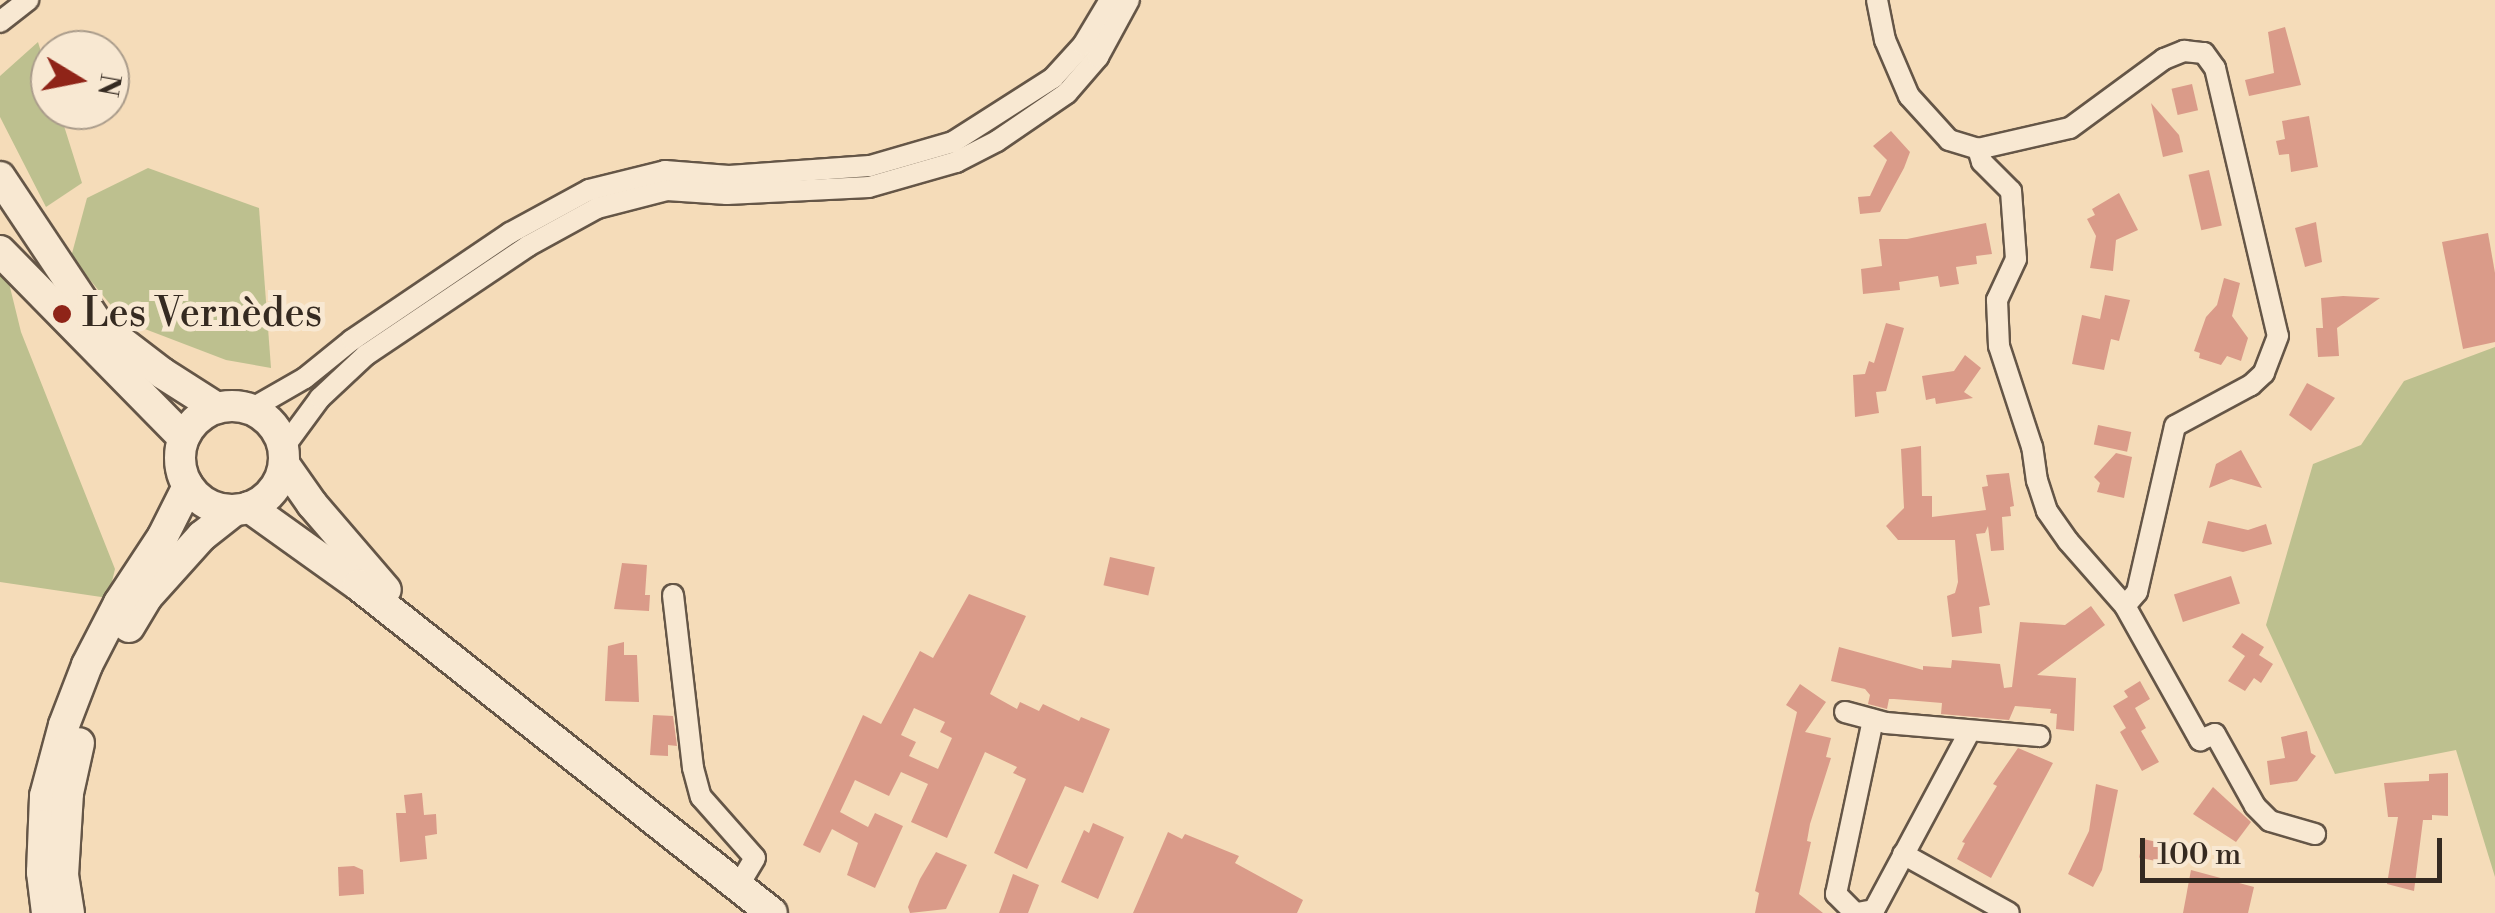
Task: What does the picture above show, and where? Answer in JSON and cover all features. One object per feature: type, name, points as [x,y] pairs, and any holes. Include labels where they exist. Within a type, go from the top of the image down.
[{"type":"main road","points":[[0,176],[98,324],[162,373],[217,408],[251,409],[277,431],[284,456],[312,504],[445,656]]},
{"type":"main road","points":[[0,251],[184,438]]},
{"type":"main road","points":[[217,408],[192,425],[180,454],[188,486],[200,499],[242,509],[286,530],[753,903]]},
{"type":"main road","points":[[69,913],[63,875],[68,793],[80,739],[98,687],[147,597],[202,536],[273,491],[284,456]]},
{"type":"main road","points":[[47,913],[42,872],[45,796],[64,725],[110,619],[164,536],[188,486]]},
{"type":"street","points":[[0,22],[28,0]]},
{"type":"street","points":[[251,409],[304,378],[352,340],[510,233],[589,190],[665,172],[729,176],[870,166],[953,142],[1054,78],[1083,45],[1110,0]]},
{"type":"street","points":[[284,456],[320,398],[366,356],[528,246],[598,208],[666,190],[727,194],[869,186],[956,162],[997,142],[1067,93],[1098,58],[1129,0]]},
{"type":"street","points":[[1877,0],[1886,40],[1910,96],[1949,140],[1978,149],[2070,128],[2164,59],[2184,51],[2204,53],[2216,68],[2278,336],[2264,372],[2252,384],[2175,426],[2137,592],[2125,606]]},
{"type":"street","points":[[1978,149],[1982,162],[2011,191],[2016,259],[1997,300],[1999,346],[2030,436],[2036,481],[2047,510],[2068,541],[2125,606],[2200,740],[2215,734],[2255,806],[2270,821],[2316,834]]},
{"type":"street","points":[[674,595],[692,768],[701,797],[755,858],[753,903]]},
{"type":"street","points":[[1845,712],[1872,720],[2039,736]]},
{"type":"street","points":[[1872,720],[1836,894],[1856,913],[1874,910],[1970,731]]},
{"type":"street","points":[[1903,854],[2009,913]]},
{"type":"green space","points":[[30,49],[30,130],[65,130],[82,183],[46,207],[0,117],[0,76]]},
{"type":"green space","points":[[148,168],[259,208],[271,368],[226,360],[124,321],[71,257],[87,198]]},
{"type":"green space","points":[[0,274],[8,279],[21,332],[115,569],[108,598],[0,582]]},
{"type":"green space","points":[[2495,347],[2495,877],[2456,750],[2335,774],[2266,625],[2313,464],[2361,445],[2404,381]]},
{"type":"building","points":[[2285,27],[2301,85],[2249,96],[2245,80],[2274,73],[2268,32]]},
{"type":"building","points":[[2192,84],[2198,110],[2178,115],[2172,89]]},
{"type":"building","points":[[2151,103],[2179,135],[2183,152],[2163,157]]},
{"type":"building","points":[[2309,116],[2318,167],[2291,172],[2289,154],[2279,155],[2276,141],[2285,139],[2282,121]]},
{"type":"building","points":[[1891,131],[1910,152],[1880,212],[1860,214],[1858,197],[1870,196],[1887,160],[1873,146]]},
{"type":"building","points":[[2209,170],[2222,226],[2201,230],[2189,175]]},
{"type":"building","points":[[2119,193],[2138,230],[2116,240],[2113,271],[2090,268],[2096,236],[2087,219],[2095,215],[2092,209]]},
{"type":"building","points":[[2316,222],[2322,262],[2305,267],[2295,228]]},
{"type":"building","points":[[1986,223],[1992,254],[1976,256],[1977,264],[1956,267],[1959,284],[1940,287],[1938,276],[1899,282],[1900,290],[1863,294],[1861,269],[1882,266],[1879,239],[1907,239]]},
{"type":"building","points":[[2488,233],[2495,273],[2495,342],[2463,349],[2442,242]]},
{"type":"building","points":[[2224,278],[2240,283],[2232,316],[2248,338],[2241,361],[2227,356],[2221,365],[2199,358],[2200,353],[2194,351],[2206,317],[2217,305]]},
{"type":"building","points":[[2105,295],[2130,300],[2119,341],[2111,339],[2104,370],[2072,364],[2082,315],[2100,319]]},
{"type":"building","points":[[2321,298],[2380,298],[2337,328],[2339,356],[2318,357],[2316,328],[2323,328]]},
{"type":"building","points":[[1886,323],[1904,328],[1886,391],[1876,392],[1879,413],[1855,417],[1853,375],[1865,374],[1869,361],[1874,363]]},
{"type":"building","points":[[1965,355],[1981,368],[1964,392],[1973,398],[1936,404],[1935,398],[1926,400],[1922,376],[1954,371]]},
{"type":"building","points":[[2307,383],[2335,398],[2311,431],[2289,415]]},
{"type":"building","points":[[2098,425],[2131,432],[2127,452],[2094,445]]},
{"type":"building","points":[[1921,446],[1922,496],[1932,496],[1932,517],[1986,510],[1982,487],[1988,486],[1986,475],[2009,473],[2014,506],[2010,507],[2011,516],[2002,517],[2004,550],[1991,551],[1988,526],[1985,533],[1976,534],[1990,605],[1979,607],[1982,633],[1952,637],[1947,596],[1955,593],[1958,582],[1955,540],[1898,540],[1886,526],[1904,508],[1901,449]]},
{"type":"building","points":[[2241,450],[2262,488],[2231,479],[2209,488],[2216,464]]},
{"type":"building","points":[[2116,453],[2132,457],[2124,498],[2097,492],[2100,483],[2094,477]]},
{"type":"building","points":[[2208,521],[2248,530],[2266,524],[2272,544],[2243,552],[2202,543]]},
{"type":"building","points":[[1110,557],[1155,567],[1148,596],[1103,585]]},
{"type":"building","points":[[622,563],[647,565],[645,595],[650,595],[649,611],[614,609]]},
{"type":"building","points":[[2231,576],[2240,604],[2183,622],[2174,595]]},
{"type":"building","points":[[969,594],[1026,616],[990,694],[1017,709],[1020,702],[1039,711],[1043,704],[1079,721],[1081,717],[1110,729],[1083,793],[1065,786],[1027,869],[994,853],[1026,779],[1013,773],[1017,767],[985,752],[947,838],[911,822],[928,784],[901,772],[889,796],[855,780],[840,812],[868,827],[875,813],[903,826],[875,888],[847,875],[858,843],[832,829],[820,853],[803,845],[863,715],[881,724],[920,651],[933,658]],"holes":[[[914,708],[945,722],[940,732],[952,738],[938,769],[909,756],[916,742],[901,735]]]},
{"type":"building","points":[[2091,606],[2105,625],[2037,675],[2076,678],[2074,731],[2056,729],[2057,714],[2050,713],[2051,709],[2015,706],[2009,720],[1941,714],[1942,703],[1889,699],[1887,709],[1868,704],[1870,695],[1865,689],[1831,681],[1839,647],[1923,670],[1923,666],[1951,668],[1952,660],[2000,664],[2004,688],[2012,687],[2020,622],[2065,625]]},
{"type":"building","points":[[2242,633],[2264,647],[2259,655],[2273,664],[2261,683],[2254,678],[2245,691],[2228,681],[2245,656],[2232,647]]},
{"type":"building","points":[[624,642],[624,655],[637,655],[639,702],[605,701],[608,646]]},
{"type":"building","points":[[2140,681],[2150,699],[2135,708],[2146,728],[2141,731],[2159,762],[2142,771],[2120,732],[2126,728],[2113,706],[2128,697],[2124,691]]},
{"type":"building","points":[[1800,684],[1826,702],[1805,732],[1831,738],[1826,757],[1831,758],[1810,824],[1807,841],[1811,842],[1799,894],[1823,913],[1755,913],[1759,893],[1755,891],[1797,712],[1786,705]]},
{"type":"building","points":[[653,715],[673,716],[677,746],[668,745],[668,756],[650,755]]},
{"type":"building","points":[[2307,731],[2311,753],[2316,756],[2297,781],[2270,785],[2267,761],[2285,758],[2281,737]]},
{"type":"building","points":[[2018,748],[2053,763],[1991,878],[1957,859],[1965,843],[1962,842],[1997,786],[1993,784]]},
{"type":"building","points":[[2448,773],[2448,816],[2432,815],[2432,820],[2423,820],[2414,891],[2387,884],[2398,817],[2388,817],[2384,783],[2429,781],[2429,774]]},
{"type":"building","points":[[2096,784],[2118,790],[2102,870],[2093,887],[2068,874],[2089,831]]},
{"type":"building","points":[[2213,787],[2251,822],[2236,842],[2193,814]]},
{"type":"building","points":[[422,793],[424,815],[436,814],[437,834],[425,836],[427,859],[400,862],[396,813],[406,813],[404,795]]},
{"type":"building","points":[[1093,823],[1124,837],[1098,899],[1061,882],[1084,830],[1089,833]]},
{"type":"building","points":[[1168,832],[1182,839],[1185,834],[1239,856],[1235,863],[1303,900],[1297,913],[1133,913]]},
{"type":"building","points":[[2143,839],[2172,845],[2168,864],[2139,858]]},
{"type":"building","points":[[936,852],[967,865],[946,909],[910,913],[908,907]]},
{"type":"building","points":[[338,867],[363,870],[364,894],[339,896]]},
{"type":"building","points":[[2191,870],[2254,887],[2248,913],[2183,913]]},
{"type":"building","points":[[1013,874],[1039,885],[1028,913],[999,913]]},
{"type":"place","name":"Les Vernèdes","points":[[62,314]]}]
